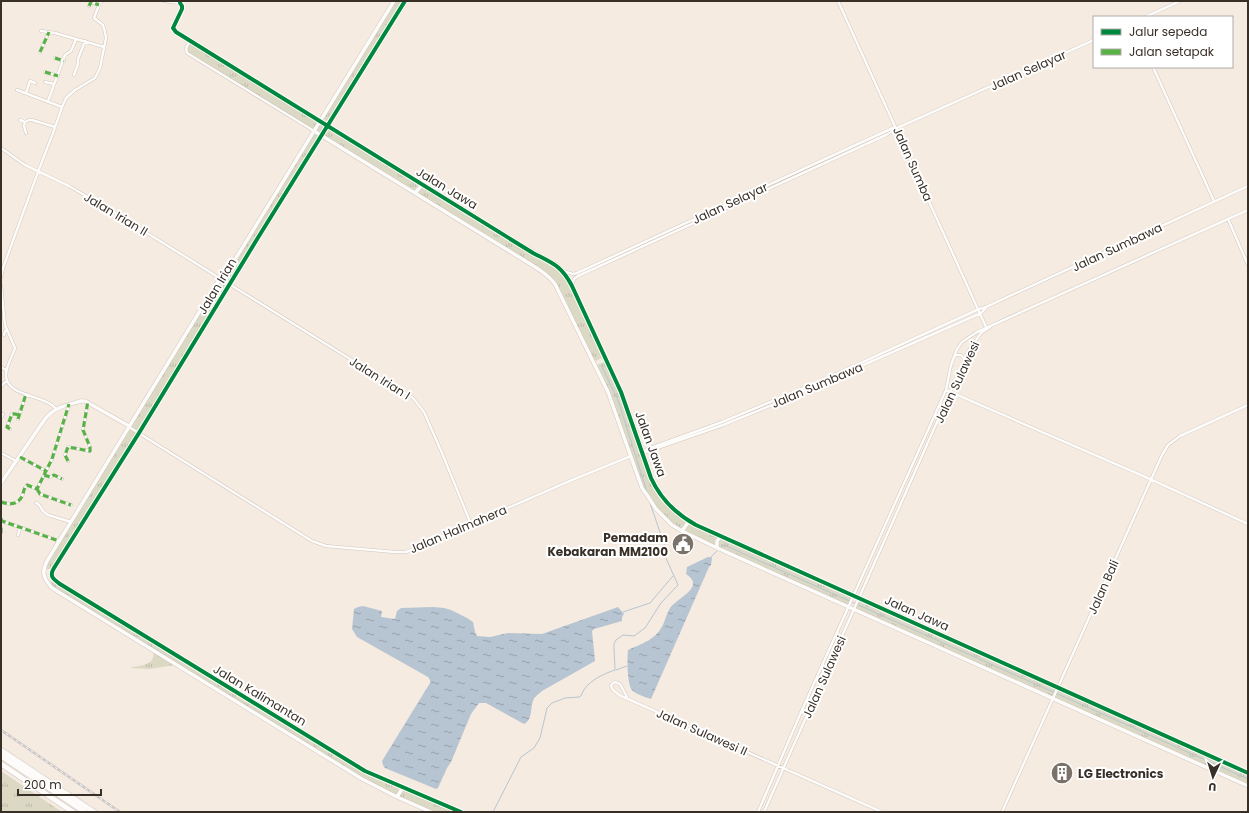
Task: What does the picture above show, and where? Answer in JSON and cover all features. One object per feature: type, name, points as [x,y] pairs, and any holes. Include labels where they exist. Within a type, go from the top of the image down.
[{"type":"highway","points":[[1,750],[94,812]]},
{"type":"highway","points":[[1,756],[85,812]]},
{"type":"highway","points":[[1,759],[80,812]]},
{"type":"highway","points":[[1,764],[73,812]]},
{"type":"street","points":[[1,277],[2,268],[56,127],[62,107],[70,94],[81,85],[92,80],[97,75],[100,68],[106,32],[103,25],[94,18],[98,5],[102,1]]},
{"type":"street","points":[[164,1],[180,2],[182,9],[174,24],[174,30],[190,41]]},
{"type":"street","name":"Jalan Irian","points":[[45,565],[220,278],[231,266],[394,1]]},
{"type":"street","name":"Jalan Irian","points":[[53,568],[139,433],[321,135],[405,1]]},
{"type":"street","name":"Jalan Sumba","points":[[838,1],[897,128],[986,327]]},
{"type":"street","points":[[1147,16],[1180,1]]},
{"type":"street","points":[[89,6],[91,2],[98,5]]},
{"type":"street","points":[[41,31],[104,47]]},
{"type":"street","points":[[40,52],[49,32]]},
{"type":"street","points":[[48,101],[65,56],[71,51],[76,39]]},
{"type":"street","name":"Jalan Selayar","points":[[572,286],[576,277],[618,255],[832,158],[893,128],[897,128],[1093,40]]},
{"type":"street","name":"Jalan Jawa","points":[[1248,773],[853,597],[689,521],[674,510],[659,493],[651,478],[621,392],[572,286],[563,271],[558,266],[533,253],[190,41],[186,48],[187,52],[526,261],[552,279],[608,392],[642,488],[664,518],[682,531],[1248,786]]},
{"type":"street","points":[[74,75],[78,64],[78,59],[85,42]]},
{"type":"street","points":[[55,58],[64,60]]},
{"type":"street","points":[[1153,68],[1214,201]]},
{"type":"street","points":[[45,72],[58,76]]},
{"type":"street","points":[[26,93],[30,81],[35,83]]},
{"type":"street","points":[[45,82],[54,84]]},
{"type":"street","points":[[17,90],[62,107]]},
{"type":"street","points":[[20,120],[25,122],[32,120],[56,127]]},
{"type":"street","points":[[25,122],[24,126],[26,133]]},
{"type":"street","name":"Jalan Irian II","points":[[1,148],[16,160],[69,186],[230,284]]},
{"type":"street","points":[[415,193],[422,184]]},
{"type":"street","name":"Jalan Sumbawa","points":[[846,372],[979,309],[1248,186]]},
{"type":"street","points":[[992,326],[1248,210]]},
{"type":"street","points":[[1228,219],[1248,264]]},
{"type":"street","name":"Jalan Selayar","points":[[563,271],[575,274],[588,270]]},
{"type":"street","name":"Jalan Irian I","points":[[230,284],[401,390],[417,402],[424,412],[445,458],[471,524]]},
{"type":"street","points":[[1,285],[3,319],[15,349],[6,370],[7,381],[12,389],[50,403],[56,409]]},
{"type":"street","name":"Jalan Sumbawa","points":[[642,452],[723,425],[980,313],[986,307]]},
{"type":"street","name":"Jalan Sulawesi","points":[[758,812],[802,710],[946,390],[950,365],[954,356],[962,342],[969,336],[986,327],[992,326]]},
{"type":"street","name":"Jalan Sulawesi","points":[[764,812],[965,360],[976,339],[981,333],[992,326]]},
{"type":"street","points":[[4,335],[7,330]]},
{"type":"street","points":[[954,356],[961,355],[965,360]]},
{"type":"street","points":[[1,367],[6,370]]},
{"type":"street","points":[[1,388],[7,381]]},
{"type":"street","points":[[946,390],[1150,479],[1248,524]]},
{"type":"street","points":[[18,419],[26,394]]},
{"type":"street","points":[[1,483],[49,413],[56,409],[81,401],[88,401],[129,426]]},
{"type":"street","points":[[68,461],[65,455],[68,448],[90,451],[90,447],[83,432],[88,401]]},
{"type":"street","points":[[36,489],[53,457],[69,404]]},
{"type":"street","name":"Jalan Bali","points":[[1002,812],[1150,479],[1168,445],[1184,433],[1248,405]]},
{"type":"street","points":[[1,418],[2,414]]},
{"type":"street","points":[[10,429],[7,427],[12,414],[19,415]]},
{"type":"street","name":"Jalan Halmahera","points":[[129,426],[320,545],[341,548],[406,552],[631,456]]},
{"type":"street","points":[[1,454],[16,461]]},
{"type":"street","points":[[20,457],[46,471]]},
{"type":"street","points":[[44,475],[50,477],[54,475],[62,479]]},
{"type":"street","points":[[1,502],[9,505],[15,503],[21,498],[27,485],[36,489],[40,494],[71,505]]},
{"type":"street","points":[[36,503],[39,504],[42,510],[47,514],[70,522]]},
{"type":"street","points":[[682,531],[689,521]]},
{"type":"street","points":[[1,522],[60,541]]},
{"type":"street","points":[[1,528],[1,533]]},
{"type":"street","points":[[18,535],[20,528]]},
{"type":"street","points":[[717,548],[717,541],[721,536]]},
{"type":"street","points":[[45,565],[47,569],[51,570],[53,568]]},
{"type":"street","points":[[45,565],[44,577],[52,588]]},
{"type":"street","points":[[53,568],[51,576],[56,581]]},
{"type":"street","points":[[52,588],[50,584],[51,582],[54,580],[56,581]]},
{"type":"street","name":"Jalan Kalimantan","points":[[56,581],[146,638],[365,771],[461,812]]},
{"type":"street","name":"Jalan Kalimantan","points":[[52,588],[362,779],[431,812]]},
{"type":"street","name":"Jalan Sulawesi II","points":[[627,697],[620,684],[614,682],[612,683],[612,690],[615,693],[627,697],[882,812]]},
{"type":"street","points":[[230,698],[235,691]]},
{"type":"street","points":[[397,797],[403,787]]},
{"type":"green space","points":[[394,1],[405,1],[328,126],[552,263],[566,275],[604,357],[593,362],[552,279],[321,135],[52,569],[47,569],[47,561],[220,278],[231,266],[314,131],[187,53],[186,50],[190,41],[320,121]]},
{"type":"green space","points":[[606,361],[627,409],[651,478],[664,499],[689,521],[854,596],[849,607],[682,531],[664,518],[642,488],[608,392],[595,366]]},
{"type":"green space","points":[[53,580],[365,771],[461,812],[431,812],[362,779],[175,665],[150,669],[130,668],[150,662],[152,660],[153,651],[52,588],[50,584]]},
{"type":"green space","points":[[859,598],[1248,773],[1248,786],[854,610]]},
{"type":"green space","points":[[1,771],[62,812],[1,812]]},
{"type":"water","points":[[708,557],[712,558],[711,565],[651,699],[637,694],[633,691],[630,684],[628,650],[648,641],[656,635],[663,625],[670,608],[692,588],[693,583],[686,574],[687,567]]},
{"type":"water","points":[[363,606],[382,611],[381,617],[395,619],[397,611],[401,608],[444,608],[451,610],[473,622],[477,636],[490,637],[508,633],[542,634],[618,607],[624,614],[622,621],[594,629],[592,631],[595,661],[542,691],[536,696],[532,704],[529,719],[524,724],[486,703],[479,703],[471,714],[451,762],[438,788],[436,789],[385,768],[383,765],[382,761],[430,683],[430,680],[428,677],[357,637],[352,629],[354,609]]},
{"type":"waterway","points":[[601,365],[618,400],[647,492]]},
{"type":"waterway","points":[[493,812],[521,757],[534,748],[540,738],[547,708],[552,703],[565,698],[581,696],[583,691],[590,683],[600,676],[615,670],[614,644],[616,640],[623,635],[634,636],[645,628],[661,603],[678,585],[665,556],[665,547],[650,503]]},
{"type":"waterway","points":[[721,546],[724,545],[1248,779]]},
{"type":"waterway","points":[[711,557],[717,551]]},
{"type":"waterway","points":[[623,612],[650,603],[673,576]]},
{"type":"waterway","points":[[616,670],[627,666]]},
{"type":"railway","points":[[1,730],[120,812]]},
{"type":"marked path","points":[[89,6],[91,2],[99,5]]},
{"type":"marked path","points":[[40,52],[49,32]]},
{"type":"marked path","points":[[55,58],[64,61]]},
{"type":"marked path","points":[[45,72],[58,76]]},
{"type":"marked path","points":[[18,419],[26,394]]},
{"type":"marked path","points":[[68,461],[65,455],[68,447],[90,451],[90,447],[83,430],[88,401]]},
{"type":"marked path","points":[[1,502],[8,504],[17,502],[21,498],[27,485],[37,489],[52,459],[69,404]]},
{"type":"marked path","points":[[10,429],[7,427],[12,414],[19,415]]},
{"type":"marked path","points":[[20,457],[46,471]]},
{"type":"marked path","points":[[44,475],[50,477],[54,475],[62,479]]},
{"type":"marked path","points":[[37,489],[40,494],[71,505]]},
{"type":"marked path","points":[[1,519],[2,521],[59,541]]},
{"type":"marked path","points":[[1,528],[1,533]]},
{"type":"cycle path","points":[[180,1],[182,9],[173,28],[176,32],[533,253],[556,265],[564,273],[572,286],[621,392],[651,478],[664,500],[682,516],[696,525],[1248,773]]},
{"type":"cycle path","points":[[405,1],[139,433],[54,568],[52,575],[60,584],[365,771],[461,812]]},
{"type":"place","name":"Pemadam Kebakaran MM2100","points":[[683,544]]},
{"type":"place","name":"LG Electronics","points":[[1062,773]]}]
